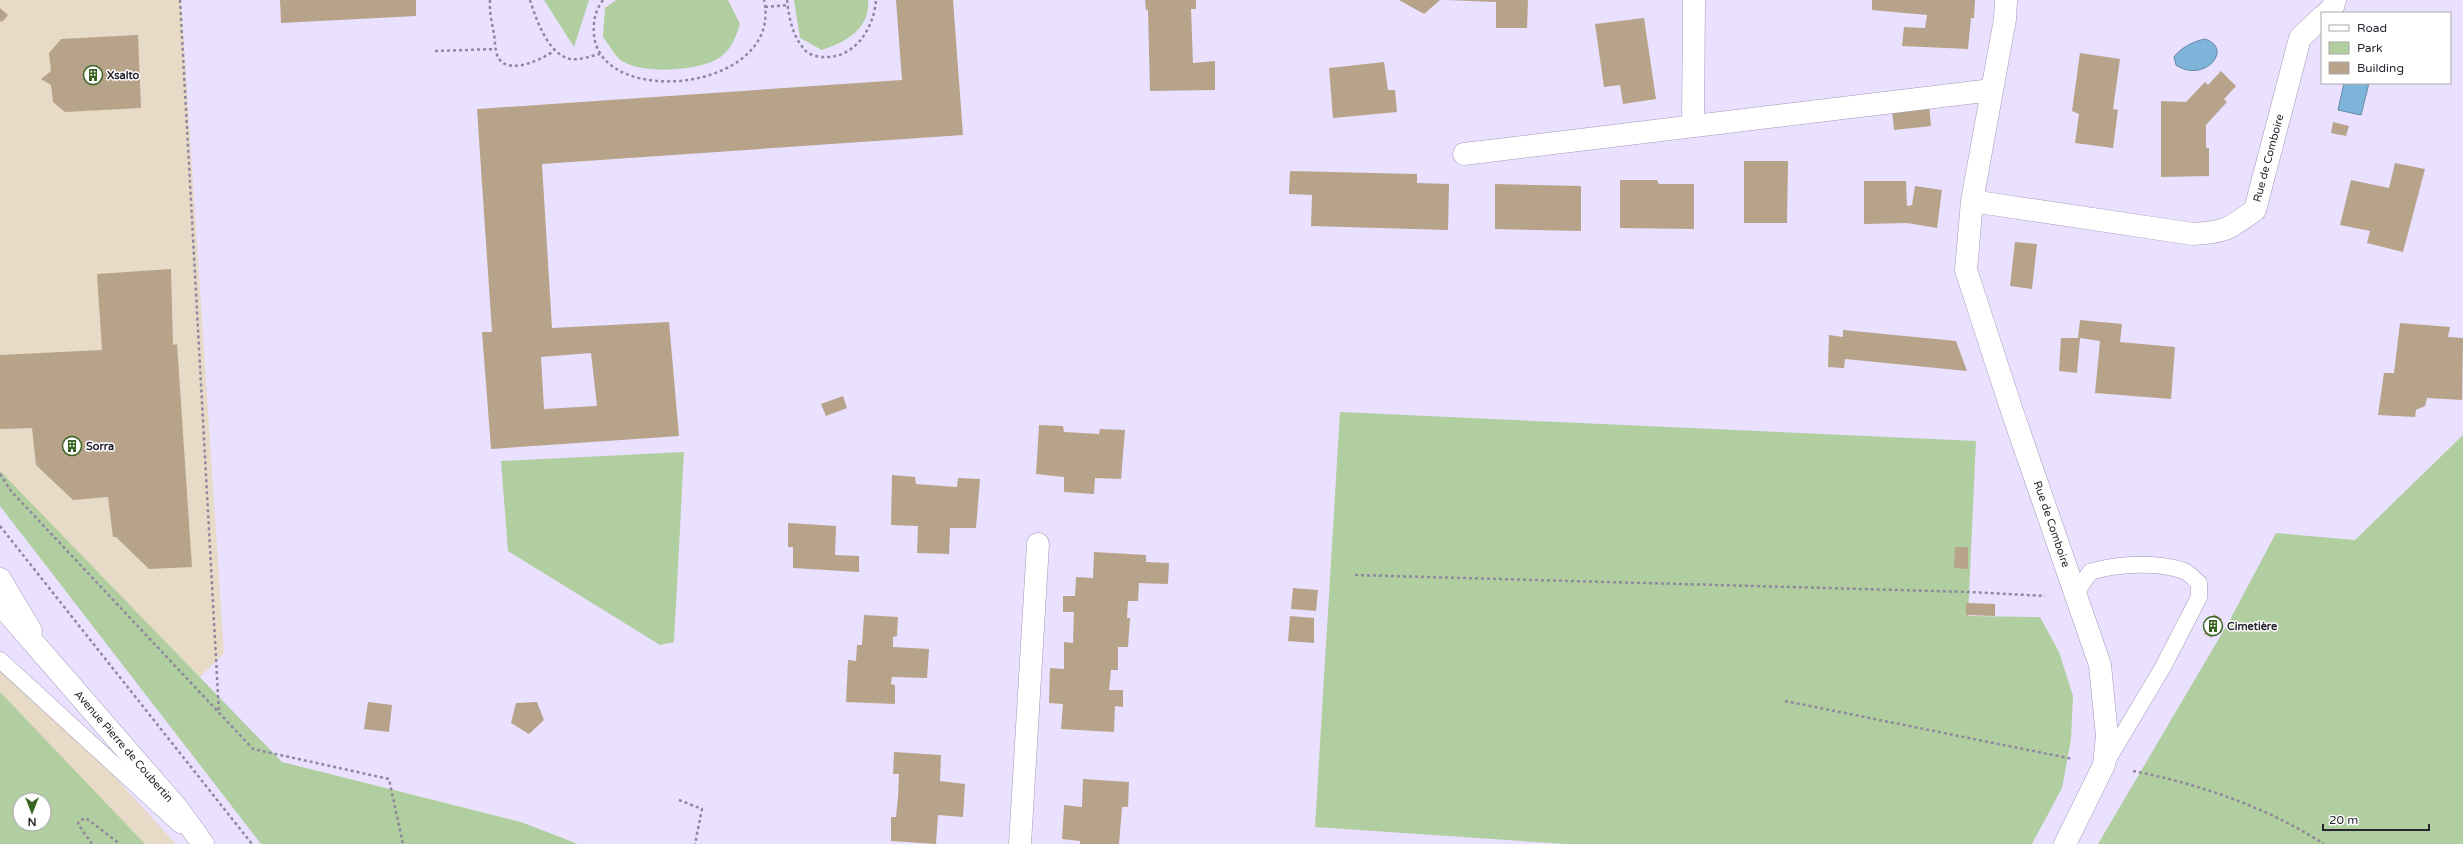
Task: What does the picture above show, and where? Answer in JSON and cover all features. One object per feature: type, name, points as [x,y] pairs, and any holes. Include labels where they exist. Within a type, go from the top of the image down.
[{"type":"street","points":[[1693,126],[1694,0]]},
{"type":"street","name":"Rue de Comboire","points":[[2006,0],[2005,19],[1972,201],[1966,270],[2012,411],[2100,666],[2107,736],[2104,765],[2065,844]]},
{"type":"street","points":[[2328,12],[2333,7],[2335,0]]},
{"type":"street","name":"Rue de Comboire","points":[[1972,201],[2193,234],[2219,233],[2237,224],[2255,210],[2300,38],[2321,18]]},
{"type":"street","points":[[1464,154],[1992,90]]},
{"type":"street","points":[[1020,844],[1038,544]]},
{"type":"street","name":"Avenue Pierre de Coubertin","points":[[0,579],[42,651]]},
{"type":"street","name":"Avenue Pierre de Coubertin","points":[[0,604],[178,809],[202,844]]},
{"type":"lane","points":[[2076,594],[2090,572],[2109,566],[2130,564],[2185,571],[2199,583],[2199,597],[2164,667],[2104,765]]},
{"type":"lane","points":[[0,660],[202,844]]},
{"type":"path","points":[[180,0],[219,713]]},
{"type":"path","points":[[490,0],[496,49],[499,58],[505,64],[512,66],[536,62],[554,51]]},
{"type":"path","points":[[530,0],[554,51],[567,58],[577,59],[600,54]]},
{"type":"path","points":[[603,0],[594,16],[595,42],[600,54],[619,71],[633,76],[664,81],[708,76],[731,67],[753,47],[765,27],[764,0]]},
{"type":"path","points":[[787,0],[796,38],[805,51],[819,57],[831,58],[852,49],[864,37],[875,12],[876,0]]},
{"type":"path","points":[[765,7],[788,5]]},
{"type":"path","points":[[435,51],[496,49]]},
{"type":"path","points":[[0,474],[11,491],[253,749],[389,779],[403,844]]},
{"type":"path","points":[[0,526],[252,844]]},
{"type":"path","points":[[1355,575],[1954,591],[2045,596]]},
{"type":"path","points":[[1785,701],[2153,775],[2237,800],[2293,825],[2324,844]]},
{"type":"path","points":[[678,800],[702,809],[695,844]]},
{"type":"path","points":[[92,844],[78,824],[79,821],[86,818],[120,844]]},
{"type":"shaded area","points":[[0,0],[181,0],[224,653],[199,678],[92,573],[0,471]]},
{"type":"shaded area","points":[[0,654],[29,683],[176,844],[0,844]]},
{"type":"green space","points":[[544,0],[589,0],[574,47]]},
{"type":"green space","points":[[616,0],[728,0],[740,24],[731,46],[722,56],[713,61],[688,68],[658,70],[644,68],[632,65],[619,59],[603,37],[605,8]]},
{"type":"green space","points":[[794,0],[868,0],[868,10],[865,19],[855,33],[839,43],[822,50],[800,38]]},
{"type":"green space","points":[[1340,412],[1976,441],[1968,616],[2040,617],[2059,652],[2073,696],[2071,739],[2062,788],[2032,844],[1566,844],[1315,827]]},
{"type":"green space","points":[[2463,435],[2463,844],[2098,844],[2231,618],[2276,533],[2355,540]]},
{"type":"green space","points":[[684,452],[674,642],[660,645],[508,551],[501,461]]},
{"type":"green space","points":[[0,471],[282,762],[521,822],[578,844],[261,844],[0,506]]},
{"type":"green space","points":[[0,692],[145,844],[0,844]]},
{"type":"water","points":[[2205,39],[2213,44],[2217,50],[2216,57],[2212,63],[2205,68],[2196,70],[2186,70],[2176,65],[2174,57],[2180,51],[2196,41]]},
{"type":"water","points":[[2344,84],[2369,84],[2361,115],[2338,110]]},
{"type":"building","points":[[280,0],[416,0],[416,16],[281,23]]},
{"type":"building","points":[[896,0],[953,0],[963,135],[542,164],[552,328],[669,322],[679,436],[491,449],[482,332],[492,332],[477,109],[902,80]],"holes":[[[591,353],[597,406],[544,409],[541,357]]]},
{"type":"building","points":[[1145,0],[1196,0],[1196,9],[1191,9],[1193,63],[1215,61],[1215,90],[1150,91],[1148,10],[1146,10]]},
{"type":"building","points":[[1399,0],[1440,0],[1424,14]]},
{"type":"building","points":[[1446,0],[1528,0],[1527,28],[1496,28],[1496,2]]},
{"type":"building","points":[[1872,0],[1975,0],[1974,18],[1971,18],[1968,49],[1902,46],[1904,27],[1925,28],[1927,15],[1872,10]]},
{"type":"building","points":[[0,8],[8,15],[2,22],[0,21]]},
{"type":"building","points":[[1644,18],[1656,99],[1623,104],[1620,85],[1604,87],[1595,24]]},
{"type":"building","name":"Xsalto","points":[[138,35],[141,108],[65,112],[53,102],[51,85],[41,79],[51,71],[49,53],[61,39]]},
{"type":"building","points":[[2080,53],[2120,59],[2113,109],[2118,110],[2113,148],[2075,143],[2079,114],[2072,111]]},
{"type":"building","points":[[1384,62],[1388,90],[1395,90],[1397,112],[1333,118],[1329,68]]},
{"type":"building","points":[[2221,71],[2236,86],[2224,99],[2227,102],[2206,125],[2206,148],[2209,148],[2209,176],[2161,177],[2161,101],[2186,102],[2205,82],[2208,85]]},
{"type":"building","points":[[1929,105],[1931,126],[1894,130],[1892,110]]},
{"type":"building","points":[[2333,122],[2349,126],[2346,136],[2331,133]]},
{"type":"building","points":[[1744,161],[1788,161],[1787,223],[1744,223]]},
{"type":"building","points":[[2395,163],[2425,169],[2403,252],[2367,243],[2370,231],[2340,225],[2351,180],[2389,188]]},
{"type":"building","points":[[1290,171],[1417,174],[1417,183],[1449,184],[1448,230],[1311,226],[1312,195],[1289,194]]},
{"type":"building","points":[[1620,180],[1657,180],[1659,184],[1694,184],[1694,229],[1620,228]]},
{"type":"building","points":[[1864,181],[1906,181],[1907,206],[1912,205],[1915,186],[1942,190],[1937,228],[1907,223],[1864,224]]},
{"type":"building","points":[[1495,184],[1581,186],[1581,231],[1495,229]]},
{"type":"building","points":[[2015,242],[2037,244],[2032,289],[2010,286]]},
{"type":"building","points":[[171,269],[173,345],[177,344],[192,567],[149,569],[116,537],[113,537],[108,497],[73,500],[36,465],[32,428],[0,429],[0,355],[102,350],[97,274]]},
{"type":"building","points":[[2080,320],[2122,324],[2120,342],[2175,347],[2171,399],[2095,393],[2100,341],[2080,338],[2077,373],[2059,371],[2061,338],[2078,338]]},
{"type":"building","points":[[2400,323],[2450,327],[2448,337],[2463,338],[2462,400],[2427,398],[2425,406],[2416,410],[2415,417],[2378,415],[2384,373],[2394,373]]},
{"type":"building","points":[[1843,330],[1956,341],[1967,371],[1845,359],[1844,368],[1828,367],[1829,335],[1843,337]]},
{"type":"building","points":[[843,396],[847,408],[826,416],[821,404]]},
{"type":"building","points":[[1039,425],[1063,426],[1064,432],[1099,434],[1100,429],[1125,430],[1121,479],[1095,478],[1094,494],[1064,492],[1064,477],[1036,474]]},
{"type":"building","points":[[892,475],[915,477],[916,484],[957,487],[958,478],[980,479],[976,528],[950,528],[949,554],[917,553],[918,526],[891,525]]},
{"type":"building","points":[[788,523],[836,526],[835,555],[859,556],[859,572],[793,568],[793,547],[788,547]]},
{"type":"building","points":[[1955,547],[1968,547],[1968,569],[1954,568]]},
{"type":"building","points":[[1094,552],[1146,555],[1146,562],[1169,563],[1168,584],[1139,583],[1138,601],[1128,601],[1127,618],[1130,618],[1128,647],[1118,647],[1118,670],[1111,670],[1109,690],[1123,690],[1123,707],[1115,706],[1114,732],[1061,729],[1063,704],[1049,703],[1050,668],[1064,669],[1064,642],[1073,643],[1074,612],[1063,612],[1063,596],[1075,596],[1076,577],[1093,578]]},
{"type":"building","points":[[1293,588],[1318,590],[1316,611],[1291,609]]},
{"type":"building","points":[[1966,603],[1995,604],[1995,616],[1966,615]]},
{"type":"building","name":"Cimetière","points":[[2214,614],[2222,619],[2212,638],[2204,634]]},
{"type":"building","points":[[864,615],[898,617],[897,636],[893,637],[893,647],[929,649],[927,678],[892,677],[891,684],[895,685],[895,704],[846,702],[848,660],[856,661],[857,645],[862,645]]},
{"type":"building","points":[[1290,616],[1314,618],[1314,643],[1288,641]]},
{"type":"building","points":[[368,702],[392,705],[389,732],[364,729]]},
{"type":"building","points":[[537,702],[544,720],[529,734],[511,723],[516,703]]},
{"type":"building","points":[[894,752],[941,755],[940,781],[965,784],[963,817],[938,815],[936,844],[891,841],[891,817],[896,817],[899,774],[893,774]]},
{"type":"building","points":[[1083,779],[1129,782],[1128,807],[1122,807],[1119,844],[1080,844],[1080,841],[1062,839],[1064,805],[1082,807]]},
{"type":"place","name":"Xsalto","points":[[93,75]]},
{"type":"place","name":"Sorra","points":[[72,446]]},
{"type":"place","name":"Cimetière","points":[[2213,626]]}]
